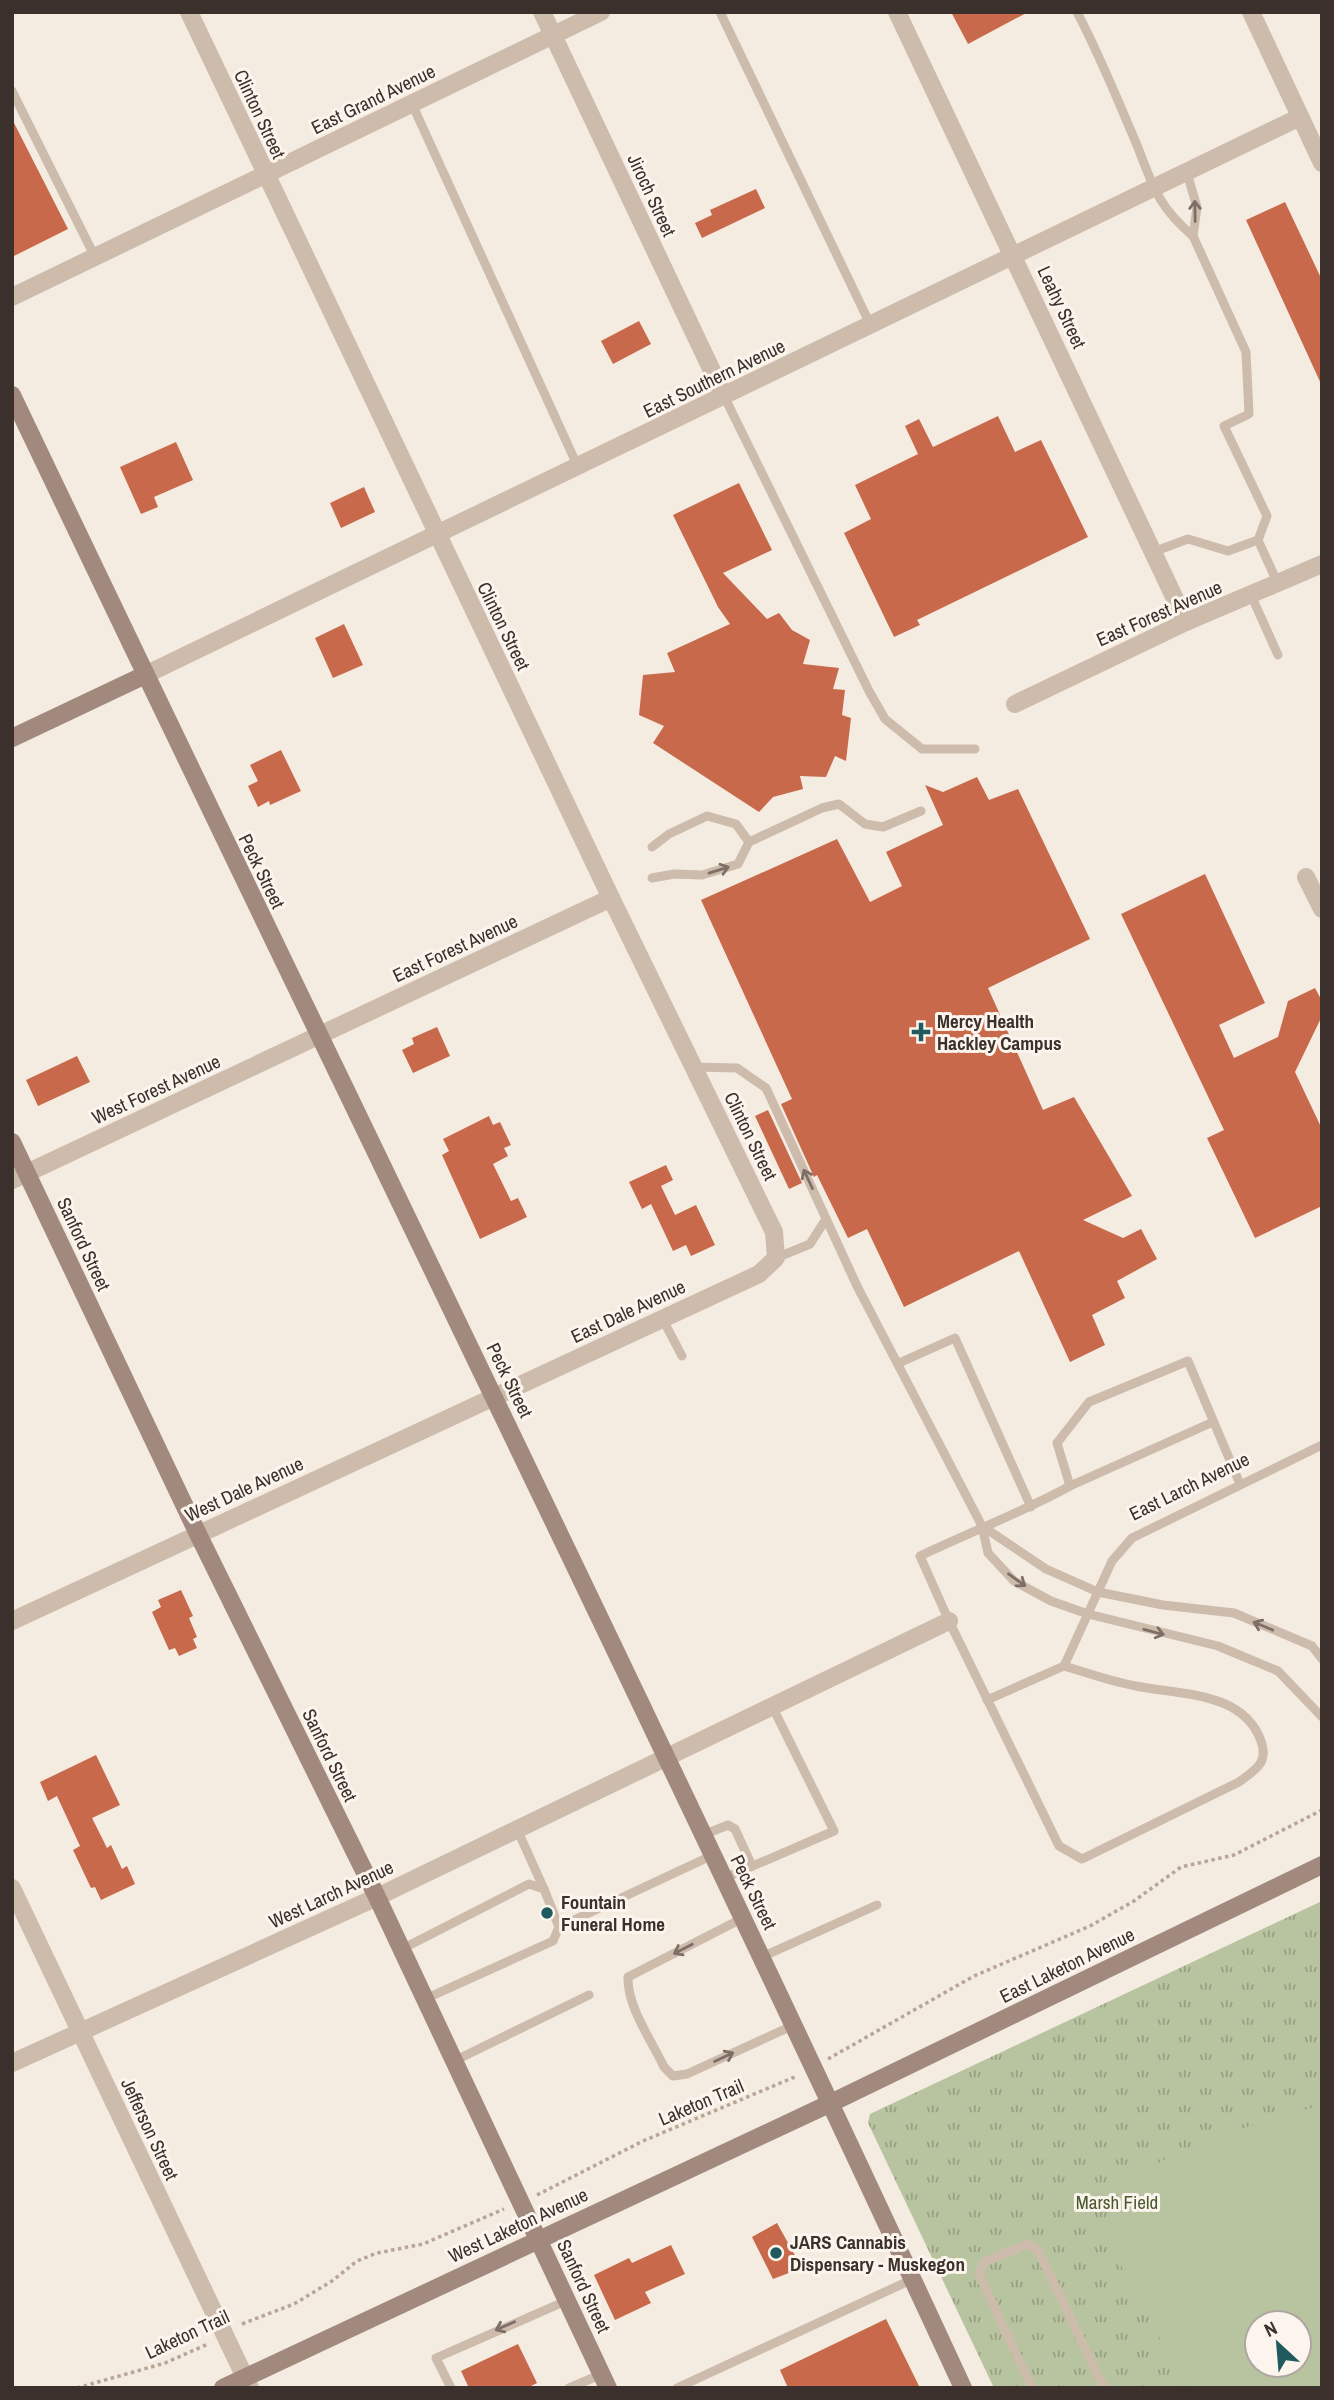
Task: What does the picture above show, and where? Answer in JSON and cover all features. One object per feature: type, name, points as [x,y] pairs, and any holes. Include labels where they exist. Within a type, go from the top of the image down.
[{"type":"street","name":"Clinton Street","points":[[189,12],[611,898],[774,1232],[776,1258]]},
{"type":"street","name":"Jiroch Street","points":[[542,12],[724,396]]},
{"type":"street","name":"East Grand Avenue","points":[[12,297],[601,12]]},
{"type":"street","name":"Leahy Street","points":[[897,12],[1186,622]]},
{"type":"street","points":[[1251,12],[1322,163]]},
{"type":"street","name":"East Southern Avenue","points":[[145,675],[1015,258],[1300,117]]},
{"type":"street","name":"Peck Street","points":[[12,395],[317,1035],[495,1395],[665,1757],[725,1878],[963,2388]]},
{"type":"street","name":"East Forest Avenue","points":[[1015,704],[1186,622],[1322,564]]},
{"type":"street","points":[[12,738],[145,675]]},
{"type":"street","points":[[1306,877],[1322,909]]},
{"type":"street","name":"East Forest Avenue","points":[[317,1035],[611,898]]},
{"type":"street","name":"West Forest Avenue","points":[[20,1176],[317,1035]]},
{"type":"street","name":"Sanford Street","points":[[12,1142],[20,1176],[377,1897],[605,2381]]},
{"type":"street","name":"East Dale Avenue","points":[[495,1395],[759,1274],[776,1258]]},
{"type":"street","name":"West Dale Avenue","points":[[12,1621],[495,1395]]},
{"type":"street","points":[[665,1757],[948,1621]]},
{"type":"street","name":"West Larch Avenue","points":[[12,2063],[377,1897],[665,1757]]},
{"type":"street","name":"East Laketon Avenue","points":[[831,2103],[1322,1865]]},
{"type":"street","name":"Jefferson Street","points":[[12,1888],[248,2382]]},
{"type":"street","name":"West Laketon Avenue","points":[[223,2388],[248,2382],[539,2238],[831,2103]]},
{"type":"lane","points":[[720,12],[871,326]]},
{"type":"lane","points":[[1077,12],[1130,129],[1152,190],[1171,218],[1193,236],[1246,352],[1249,414],[1224,426],[1267,516],[1258,540],[1278,585]]},
{"type":"lane","points":[[12,91],[15,102],[95,257]]},
{"type":"lane","points":[[412,104],[578,467]]},
{"type":"lane","points":[[1186,173],[1197,206],[1193,236]]},
{"type":"lane","points":[[724,396],[885,719],[922,748],[975,748]]},
{"type":"lane","points":[[1153,552],[1188,539],[1227,551],[1258,540]]},
{"type":"lane","points":[[1251,595],[1278,655]]},
{"type":"lane","points":[[652,878],[674,874],[702,875],[738,864],[749,842],[822,808],[839,804],[865,824],[883,827],[921,811]]},
{"type":"lane","points":[[652,846],[669,834],[707,816],[736,824],[749,842]]},
{"type":"lane","points":[[694,1067],[737,1068],[766,1088],[857,1286],[982,1526],[988,1553],[1014,1581],[1051,1601],[1088,1614],[1219,1646],[1278,1671],[1322,1717]]},
{"type":"lane","points":[[776,1258],[810,1244],[826,1219]]},
{"type":"lane","points":[[662,1318],[682,1356]]},
{"type":"lane","points":[[899,1363],[955,1338],[1031,1507]]},
{"type":"lane","points":[[1069,1486],[1057,1443],[1089,1402],[1188,1361],[1240,1484]]},
{"type":"lane","points":[[987,1700],[1064,1666],[1135,1686],[1188,1692],[1230,1706],[1254,1722],[1265,1752],[1261,1766],[1239,1782],[1082,1859],[1059,1846],[948,1621],[920,1556],[1213,1422]]},
{"type":"lane","name":"East Larch Avenue","points":[[1064,1666],[1112,1561],[1132,1538],[1322,1445]]},
{"type":"lane","points":[[982,1526],[1046,1569],[1098,1592],[1163,1605],[1234,1613],[1312,1646],[1322,1659]]},
{"type":"lane","points":[[725,1878],[834,1831],[772,1706]]},
{"type":"lane","points":[[704,1835],[728,1825],[735,1829],[752,1866]]},
{"type":"lane","points":[[517,1829],[559,1927]]},
{"type":"lane","points":[[425,1999],[553,1941],[559,1927],[713,1855]]},
{"type":"lane","points":[[402,1949],[529,1884],[544,1889]]},
{"type":"lane","points":[[762,1957],[877,1905]]},
{"type":"lane","points":[[743,1918],[628,1977],[627,1988],[633,2003],[664,2067],[673,2076],[687,2074],[794,2025]]},
{"type":"lane","points":[[454,2061],[589,1995]]},
{"type":"lane","points":[[1032,2388],[979,2274],[984,2262],[1028,2244],[1038,2250],[1104,2388]]},
{"type":"lane","points":[[677,2388],[913,2279]]},
{"type":"lane","points":[[451,2388],[436,2358],[568,2300]]},
{"type":"lane","points":[[569,2388],[605,2381]]},
{"type":"path","name":"Laketon Trail","points":[[77,2388],[165,2363],[225,2335],[247,2321],[294,2304],[332,2281],[357,2261],[377,2253],[423,2244],[522,2202],[643,2141],[814,2067],[974,1976],[1090,1926],[1134,1901],[1181,1867],[1234,1855],[1322,1810]]},
{"type":"green space","name":"Marsh Field","points":[[1322,1901],[1322,2388],[994,2388],[868,2123],[870,2114]]},
{"type":"green space","points":[[1322,2105],[1322,2388],[1186,2388],[1117,2258],[1111,2225],[1112,2211],[1126,2187],[1147,2170],[1175,2155],[1240,2129]]},
{"type":"building","points":[[951,12],[1028,12],[968,44]]},
{"type":"building","points":[[12,119],[68,229],[12,257]]},
{"type":"building","points":[[756,189],[765,208],[702,238],[695,223],[712,215],[710,210]]},
{"type":"building","points":[[1285,202],[1322,280],[1322,386],[1246,220]]},
{"type":"building","points":[[639,321],[651,344],[613,364],[601,341]]},
{"type":"building","points":[[998,416],[1015,452],[1041,440],[1088,537],[917,620],[920,625],[894,637],[844,533],[871,519],[855,485],[918,454],[905,426],[919,419],[933,447]]},
{"type":"building","points":[[176,442],[193,480],[154,497],[158,507],[141,514],[120,467]]},
{"type":"building","points":[[739,483],[772,550],[723,573],[767,619],[779,613],[792,630],[810,640],[803,664],[839,668],[833,689],[845,690],[842,715],[851,718],[846,761],[835,756],[826,777],[800,776],[803,789],[773,797],[759,812],[653,743],[664,726],[639,715],[643,675],[675,672],[667,653],[730,624],[718,607],[673,515]]},
{"type":"building","points":[[364,487],[375,512],[341,528],[330,503]]},
{"type":"building","points":[[344,624],[363,665],[333,678],[315,638]]},
{"type":"building","points":[[281,750],[301,791],[270,805],[269,801],[258,807],[248,786],[258,781],[250,765]]},
{"type":"building","points":[[977,777],[989,800],[1018,789],[1090,939],[988,988],[1043,1110],[1074,1097],[1132,1196],[1083,1220],[1123,1238],[1141,1229],[1157,1259],[1117,1281],[1125,1298],[1092,1315],[1105,1345],[1070,1362],[1019,1251],[904,1307],[867,1229],[848,1238],[817,1175],[814,1177],[781,1104],[792,1099],[701,900],[837,839],[870,902],[902,886],[886,852],[943,825],[925,785],[943,792]]},
{"type":"building","points":[[1205,874],[1265,1003],[1219,1025],[1234,1058],[1278,1037],[1288,1001],[1315,988],[1322,1001],[1322,1016],[1295,1072],[1322,1129],[1322,1206],[1255,1238],[1207,1138],[1224,1130],[1121,914]]},
{"type":"building","points":[[437,1027],[450,1056],[413,1073],[402,1050],[414,1044],[412,1038]]},
{"type":"building","points":[[77,1056],[90,1082],[38,1106],[26,1080]]},
{"type":"building","points":[[768,1110],[802,1183],[789,1189],[755,1116]]},
{"type":"building","points":[[489,1116],[493,1125],[500,1122],[511,1145],[504,1148],[508,1156],[493,1164],[511,1201],[518,1198],[527,1217],[480,1239],[442,1155],[449,1151],[443,1139]]},
{"type":"building","points":[[666,1165],[673,1180],[661,1186],[675,1215],[696,1205],[715,1245],[691,1256],[686,1245],[673,1251],[651,1204],[642,1209],[629,1182]]},
{"type":"building","points":[[181,1590],[193,1616],[189,1618],[197,1637],[193,1639],[197,1648],[179,1656],[175,1648],[169,1650],[152,1612],[161,1607],[158,1600]]},
{"type":"building","points":[[96,1755],[120,1805],[92,1818],[107,1848],[111,1845],[122,1869],[127,1866],[135,1884],[101,1900],[95,1887],[91,1888],[73,1850],[80,1846],[57,1796],[48,1801],[40,1782]]},
{"type":"building","name":"JARS Cannabis Dispensary - Muskegon","points":[[777,2223],[802,2268],[773,2279],[752,2237]]},
{"type":"building","points":[[671,2245],[685,2274],[645,2292],[651,2303],[615,2320],[594,2275],[629,2258],[632,2263]]},
{"type":"building","points":[[886,2319],[920,2388],[788,2388],[780,2370]]},
{"type":"building","points":[[518,2344],[537,2383],[527,2388],[469,2388],[461,2371]]},
{"type":"place","name":"Mercy Health Hackley Campus","points":[[921,1032]]},
{"type":"place","name":"Fountain Funeral Home","points":[[547,1913]]},
{"type":"place","name":"JARS Cannabis Dispensary - Muskegon","points":[[776,2253]]}]
